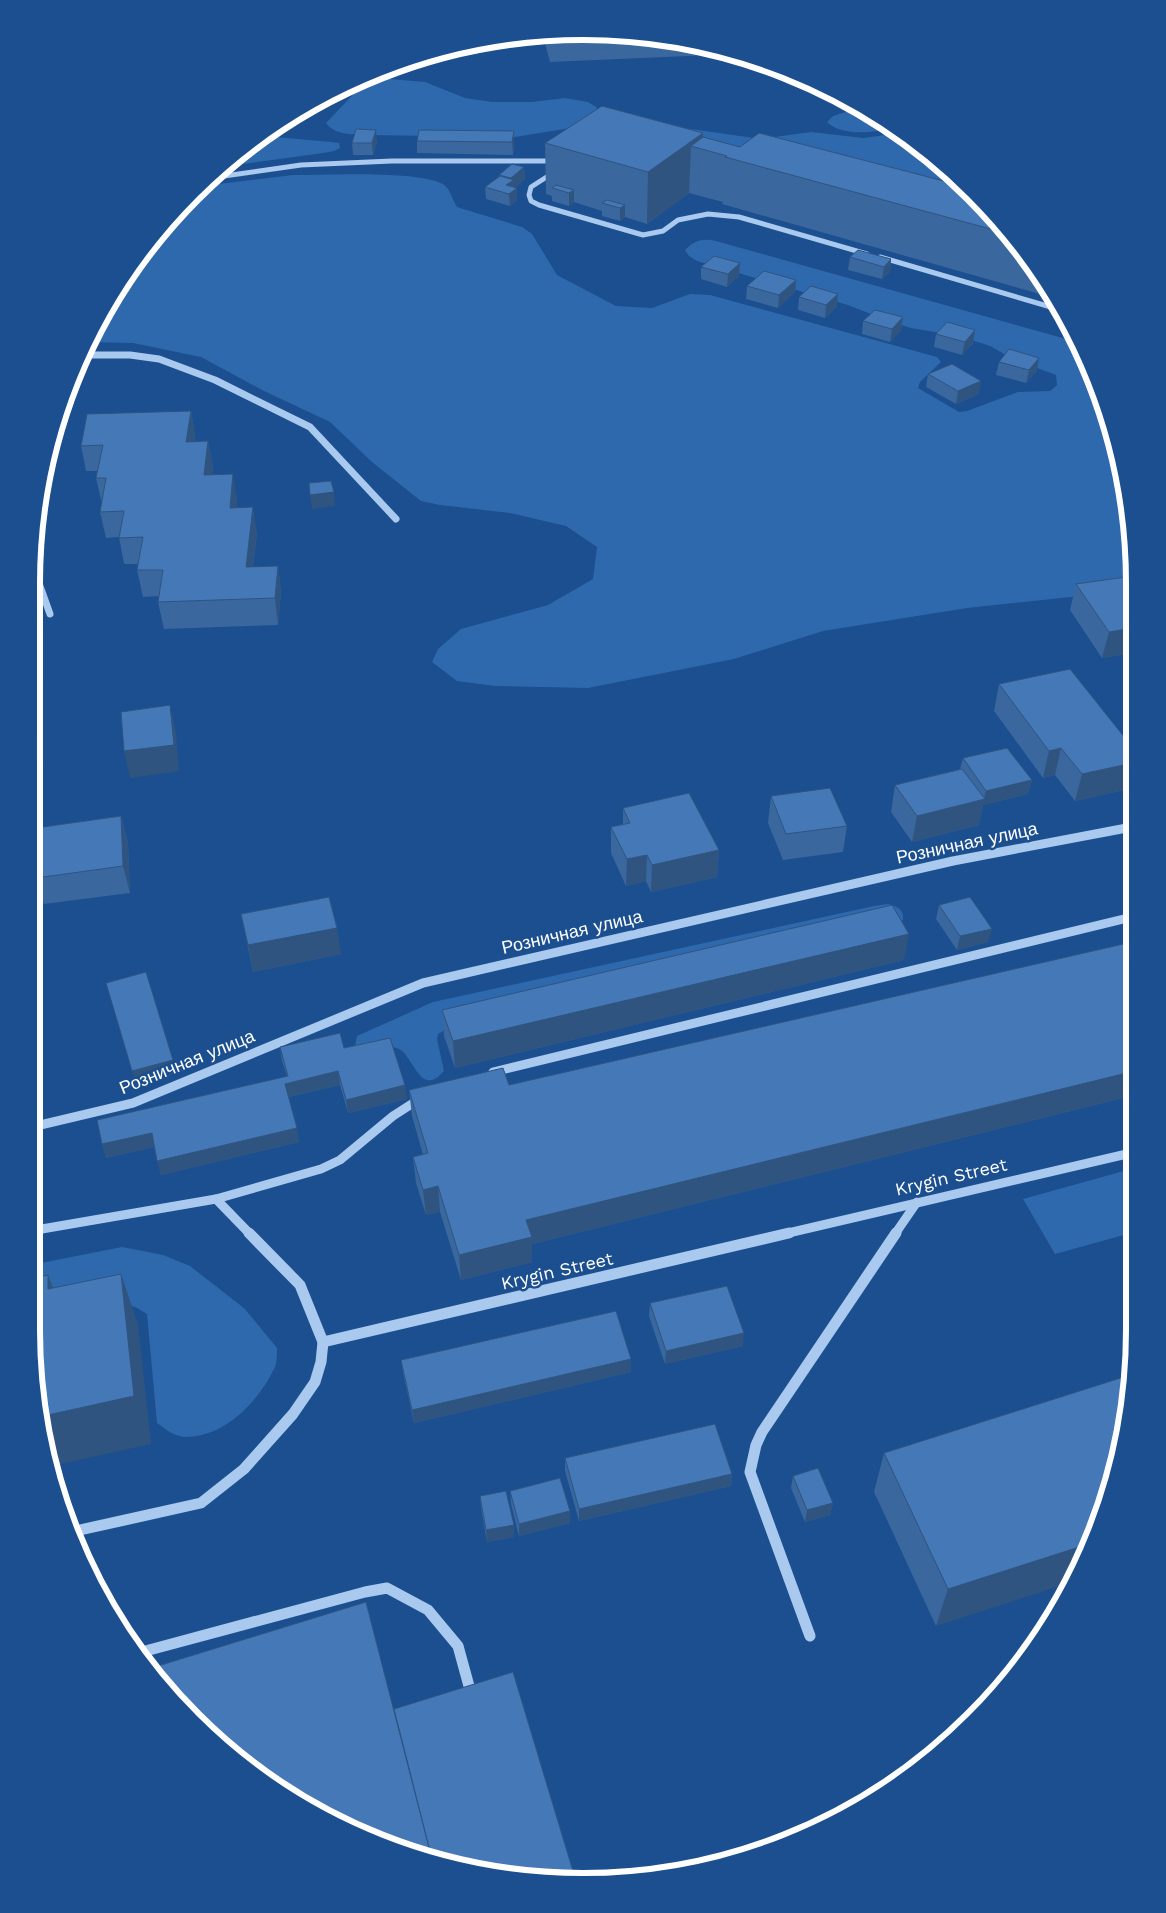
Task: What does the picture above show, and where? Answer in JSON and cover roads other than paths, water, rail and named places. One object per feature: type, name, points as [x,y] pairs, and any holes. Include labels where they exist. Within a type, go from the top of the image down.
[{"type":"street","points":[[224,176],[300,165],[392,161],[527,162],[546,161],[564,156]]},
{"type":"street","points":[[562,168],[531,187],[529,195],[532,201],[539,205],[643,235],[663,231],[678,220],[708,214],[739,217],[1050,306]]},
{"type":"street","points":[[944,275],[950,269]]},
{"type":"street","points":[[90,355],[130,355],[159,359],[214,380],[310,427],[396,519]]},
{"type":"street","points":[[40,586],[50,614]]},
{"type":"street","name":"Розничная улица","points":[[40,1125],[133,1103],[423,983],[953,861],[1126,828]]},
{"type":"street","points":[[479,1075],[1126,918]]},
{"type":"street","points":[[40,1229],[216,1199],[321,1169],[340,1160],[394,1116],[431,1092]]},
{"type":"street","name":"Krygin Street","points":[[323,1342],[1126,1154]]},
{"type":"street","points":[[78,1530],[201,1503],[244,1469],[293,1414],[315,1382],[321,1362],[323,1342],[300,1285],[216,1199]]},
{"type":"street","points":[[810,1636],[750,1472],[756,1445],[762,1432],[917,1202]]},
{"type":"street","points":[[146,1652],[365,1592],[387,1588],[428,1610],[458,1646],[476,1712]]}]
